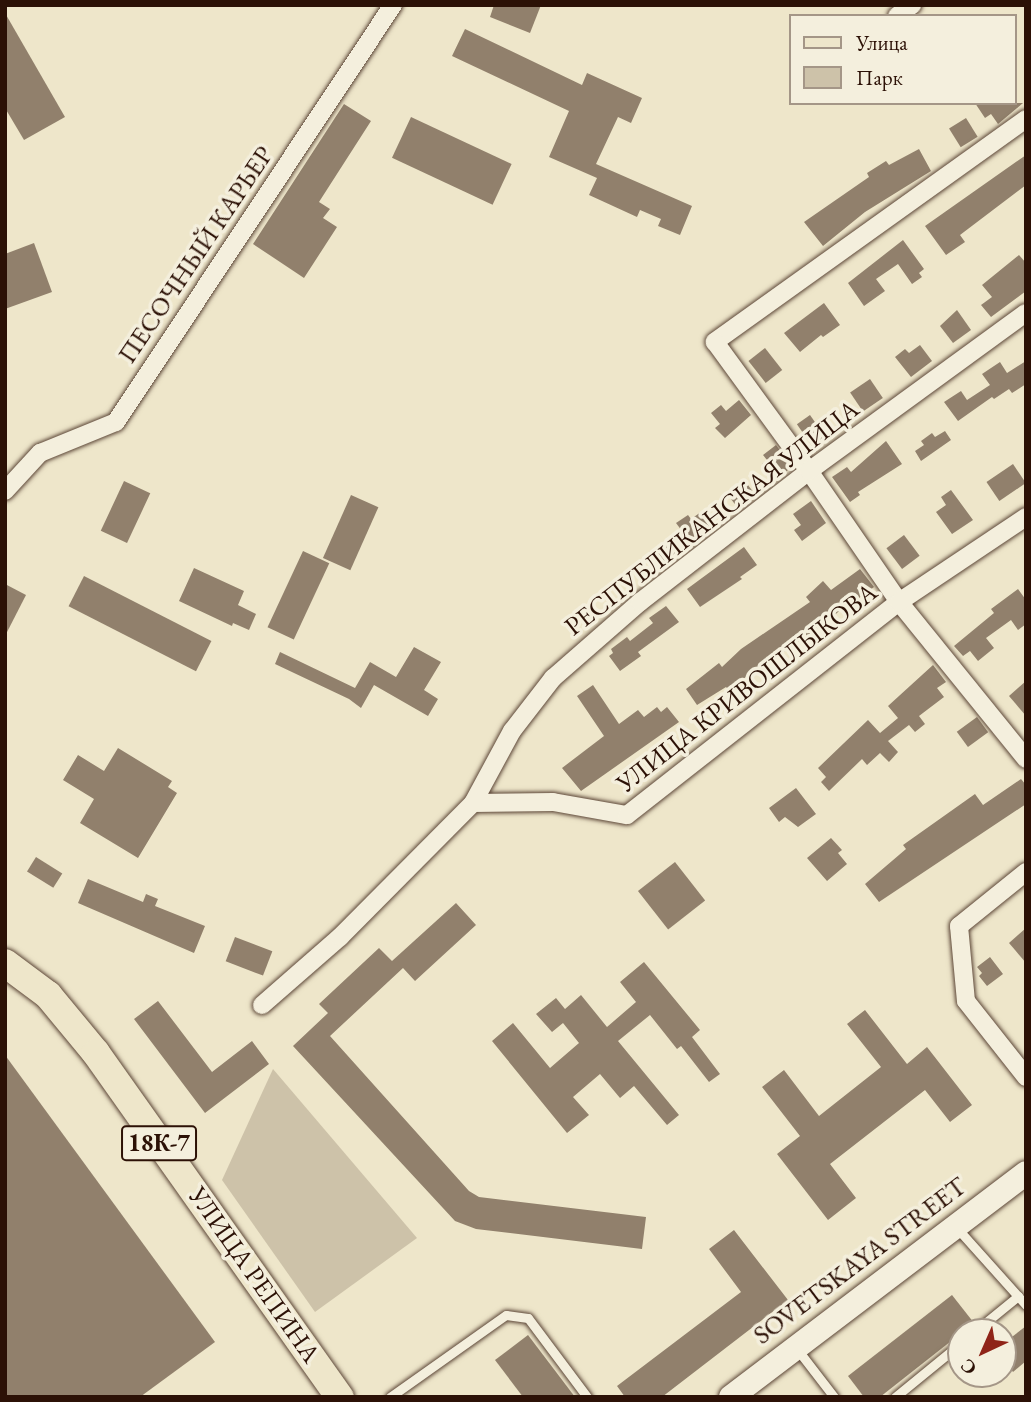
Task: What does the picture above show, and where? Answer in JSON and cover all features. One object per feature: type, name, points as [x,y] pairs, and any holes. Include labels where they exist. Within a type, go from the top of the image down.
[{"type":"main road","name":"УЛИЦА РЕПИНА","points":[[5,963],[48,995],[96,1053],[340,1397]]},
{"type":"main road","name":"SOVETSKAYA STREET","points":[[731,1397],[1026,1173]]},
{"type":"street","name":"ПЕСОЧНЫЙ КАРЬЕР","points":[[5,491],[40,453],[116,422],[393,5]]},
{"type":"street","points":[[1026,119],[715,342],[809,471],[899,602],[1026,759]]},
{"type":"street","name":"РЕСПУБЛИКАНСКАЯ УЛИЦА","points":[[473,803],[512,731],[553,678],[640,602],[809,471],[1026,313]]},
{"type":"street","name":"УЛИЦА КРИВОШЛЫКОВА","points":[[473,803],[553,802],[627,816],[899,602],[1026,517]]},
{"type":"street","points":[[262,1005],[340,937],[473,803]]},
{"type":"street","points":[[1026,872],[959,926],[966,1001],[1026,1077]]},
{"type":"lane","points":[[955,1226],[1026,1305]]},
{"type":"lane","points":[[991,1318],[1018,1296]]},
{"type":"lane","points":[[390,1397],[506,1315],[528,1318],[587,1397]]},
{"type":"lane","points":[[796,1347],[834,1397]]},
{"type":"lane","points":[[895,1397],[947,1354]]},
{"type":"green space","points":[[273,1069],[417,1238],[315,1312],[222,1180]]},
{"type":"building","points":[[494,5],[541,5],[530,33],[490,17]]},
{"type":"building","points":[[5,13],[65,117],[24,140],[5,108]]},
{"type":"building","points":[[465,29],[582,85],[587,73],[642,98],[631,123],[618,117],[596,164],[692,206],[680,235],[658,226],[661,219],[640,210],[637,217],[589,195],[597,178],[549,157],[569,111],[452,56]]},
{"type":"building","points":[[1023,103],[998,124],[991,114],[985,118],[976,105]]},
{"type":"building","points":[[344,104],[371,121],[319,202],[330,209],[323,218],[337,227],[304,278],[253,244]]},
{"type":"building","points":[[411,117],[512,164],[493,205],[392,158]]},
{"type":"building","points":[[966,118],[978,137],[961,147],[949,129]]},
{"type":"building","points":[[919,149],[931,171],[865,212],[823,246],[804,222],[869,177],[867,173],[886,161],[889,165]]},
{"type":"building","points":[[1026,155],[1026,185],[960,235],[965,242],[946,255],[925,226]]},
{"type":"building","points":[[903,240],[924,269],[919,273],[922,277],[912,284],[898,264],[876,279],[885,291],[864,306],[848,283]]},
{"type":"building","points":[[34,243],[52,292],[5,309],[5,254]]},
{"type":"building","points":[[1019,255],[1026,263],[1026,291],[991,317],[981,305],[992,297],[982,285]]},
{"type":"building","points":[[824,303],[840,325],[823,337],[821,335],[800,352],[784,333]]},
{"type":"building","points":[[957,310],[971,330],[953,343],[940,326]]},
{"type":"building","points":[[920,345],[932,361],[911,377],[895,357],[905,349],[909,353]]},
{"type":"building","points":[[765,348],[782,370],[766,383],[748,361]]},
{"type":"building","points":[[1026,361],[1026,384],[1012,393],[1009,389],[994,399],[992,397],[958,421],[944,402],[961,391],[967,400],[990,385],[982,374],[1000,362],[1007,373]]},
{"type":"building","points":[[870,379],[883,398],[863,411],[850,392]]},
{"type":"building","points":[[739,400],[751,415],[725,438],[715,428],[720,424],[711,413],[721,405],[726,411]]},
{"type":"building","points":[[810,415],[827,439],[814,448],[797,424]]},
{"type":"building","points":[[945,431],[951,440],[921,461],[915,451],[924,445],[921,441],[932,433],[935,437]]},
{"type":"building","points":[[886,441],[902,464],[858,492],[860,495],[850,502],[832,477],[847,467],[851,472]]},
{"type":"building","points":[[776,445],[792,467],[775,480],[762,464],[767,460],[763,455]]},
{"type":"building","points":[[1013,464],[1026,483],[999,501],[986,482]]},
{"type":"building","points":[[744,480],[755,494],[738,508],[727,494]]},
{"type":"building","points":[[124,481],[150,493],[127,543],[101,531]]},
{"type":"building","points":[[951,490],[973,520],[952,534],[936,512],[946,505],[941,497]]},
{"type":"building","points":[[351,495],[378,507],[350,570],[323,558]]},
{"type":"building","points":[[811,501],[826,523],[802,541],[794,530],[801,525],[793,514]]},
{"type":"building","points":[[701,512],[713,529],[659,565],[649,552],[682,531],[676,523],[688,515],[691,519]]},
{"type":"building","points":[[904,535],[920,556],[902,569],[886,548]]},
{"type":"building","points":[[744,547],[757,565],[740,577],[742,579],[700,607],[687,589]]},
{"type":"building","points":[[303,551],[329,563],[294,639],[268,627]]},
{"type":"building","points":[[194,568],[244,591],[238,605],[256,614],[249,630],[233,623],[232,626],[179,601]]},
{"type":"building","points":[[860,569],[874,587],[859,598],[857,595],[828,621],[781,654],[782,656],[757,672],[755,670],[729,690],[726,687],[697,705],[686,689],[719,663],[722,667],[741,649],[810,602],[806,597],[823,581],[831,590]]},
{"type":"building","points":[[84,576],[211,641],[196,671],[69,606]]},
{"type":"building","points":[[5,584],[26,595],[5,636]]},
{"type":"building","points":[[1018,589],[1026,600],[1026,624],[1018,630],[1011,620],[986,638],[994,648],[978,661],[970,651],[963,656],[954,646],[994,613],[991,609]]},
{"type":"building","points":[[666,606],[679,622],[638,652],[641,656],[620,671],[609,656],[613,653],[611,649],[627,637],[630,641],[653,623],[649,618]]},
{"type":"building","points":[[414,647],[441,662],[424,690],[438,699],[428,716],[374,685],[361,708],[349,699],[275,664],[280,652],[355,688],[370,662],[396,677]]},
{"type":"building","points":[[933,665],[946,682],[937,688],[944,697],[919,716],[925,724],[915,732],[909,725],[888,741],[898,752],[889,762],[880,753],[867,765],[862,759],[829,791],[821,782],[826,777],[818,768],[868,720],[880,733],[898,718],[888,706]]},
{"type":"building","points":[[1026,681],[1026,716],[1009,696]]},
{"type":"building","points":[[593,685],[619,724],[638,710],[644,717],[657,707],[661,712],[667,707],[679,722],[581,791],[562,768],[604,736],[577,696]]},
{"type":"building","points":[[977,717],[988,732],[968,747],[957,732]]},
{"type":"building","points":[[118,748],[172,781],[168,787],[177,793],[138,858],[80,823],[94,799],[63,780],[78,755],[104,771]]},
{"type":"building","points":[[1021,779],[1026,785],[1026,804],[879,902],[865,884],[906,849],[903,845],[975,794],[983,805]]},
{"type":"building","points":[[796,788],[816,814],[798,827],[785,817],[779,822],[769,808]]},
{"type":"building","points":[[831,838],[842,850],[838,853],[847,864],[827,881],[807,858]]},
{"type":"building","points":[[36,857],[62,873],[53,888],[27,871]]},
{"type":"building","points":[[675,862],[705,901],[668,930],[638,891]]},
{"type":"building","points":[[88,879],[143,902],[146,894],[158,899],[155,906],[205,926],[194,953],[78,903]]},
{"type":"building","points":[[456,903],[476,925],[415,981],[403,968],[330,1036],[469,1191],[479,1197],[646,1217],[642,1249],[476,1229],[455,1221],[293,1046],[328,1013],[319,1004],[379,948],[392,961]]},
{"type":"building","points":[[1026,928],[1026,963],[1009,943]]},
{"type":"building","points":[[235,937],[272,951],[263,976],[226,961]]},
{"type":"building","points":[[990,957],[1003,974],[987,986],[979,976],[982,973],[977,967]]},
{"type":"building","points":[[644,962],[700,1030],[692,1037],[720,1074],[709,1082],[681,1046],[677,1049],[650,1015],[618,1041],[679,1115],[667,1125],[634,1086],[620,1098],[600,1074],[573,1097],[589,1115],[567,1133],[492,1041],[513,1023],[550,1068],[579,1043],[563,1023],[552,1032],[536,1014],[556,998],[565,1009],[581,995],[607,1027],[636,1002],[620,982]]},
{"type":"building","points":[[158,1001],[212,1072],[252,1041],[269,1064],[205,1113],[134,1019]]},
{"type":"building","points":[[865,1010],[907,1064],[927,1047],[972,1105],[950,1122],[925,1090],[830,1164],[856,1198],[828,1220],[777,1154],[800,1136],[762,1087],[784,1070],[819,1116],[881,1067],[847,1024]]},
{"type":"building","points":[[5,1055],[215,1342],[140,1397],[5,1397]]},
{"type":"building","points":[[734,1230],[788,1300],[662,1397],[625,1397],[617,1386],[741,1292],[709,1249]]},
{"type":"building","points":[[952,1295],[970,1318],[947,1318],[947,1344],[880,1397],[864,1397],[848,1376]]},
{"type":"building","points":[[1026,1326],[1026,1361],[1017,1369],[1017,1333]]},
{"type":"building","points":[[528,1335],[575,1397],[523,1397],[495,1360]]}]
